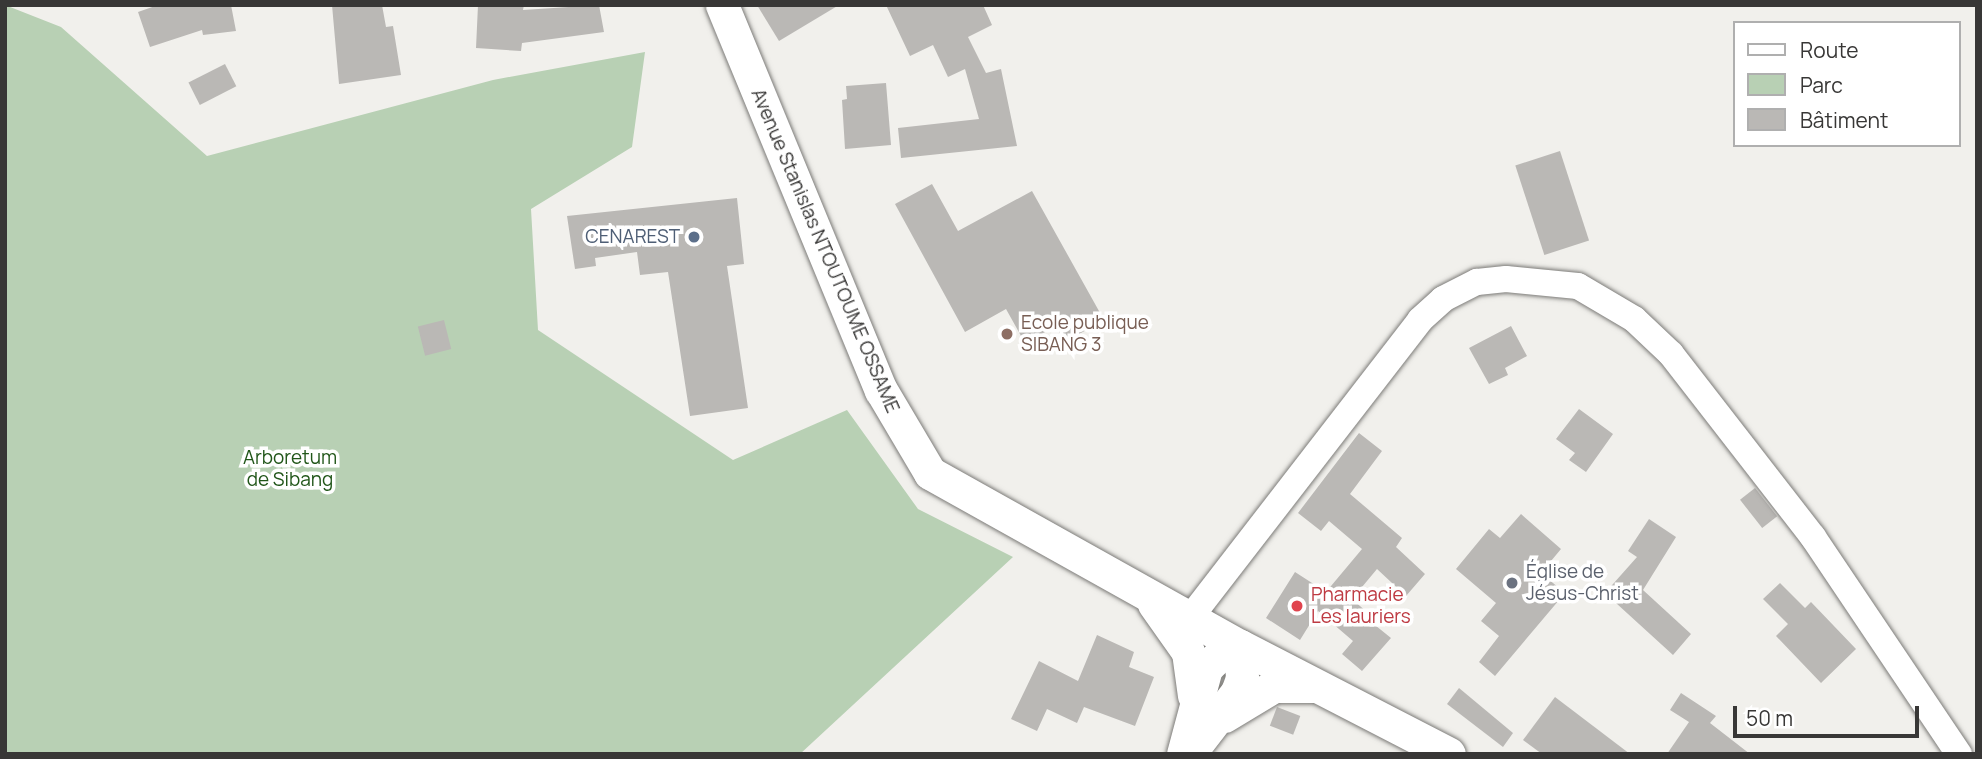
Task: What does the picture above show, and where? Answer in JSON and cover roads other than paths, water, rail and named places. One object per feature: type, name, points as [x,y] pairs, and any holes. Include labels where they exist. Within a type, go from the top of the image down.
[{"type":"street","name":"Avenue Stanislas NTOUTOUME OSSAME","points":[[722,5],[854,327],[910,446],[930,473],[950,488],[1240,646],[1326,687],[1449,754]]},
{"type":"street","points":[[1190,618],[1420,320],[1443,299],[1477,282],[1497,280],[1578,285],[1634,319],[1671,354],[1813,537],[1959,754]]},
{"type":"street","points":[[1148,596],[1188,652],[1205,715]]},
{"type":"street","points":[[1189,754],[1205,715],[1206,668],[1226,649],[1240,646]]},
{"type":"street","points":[[1183,754],[1205,715],[1274,686],[1326,687]]},
{"type":"place","name":"CENAREST","points":[[694,237]]},
{"type":"place","name":"Ecole publique SIBANG 3","points":[[1007,334]]},
{"type":"place","name":"Église de Jésus-Christ","points":[[1512,583]]},
{"type":"place","name":"Pharmacie Les lauriers","points":[[1297,606]]},
{"type":"park label","name":"Arboretum de Sibang","points":[[290,469]]}]
